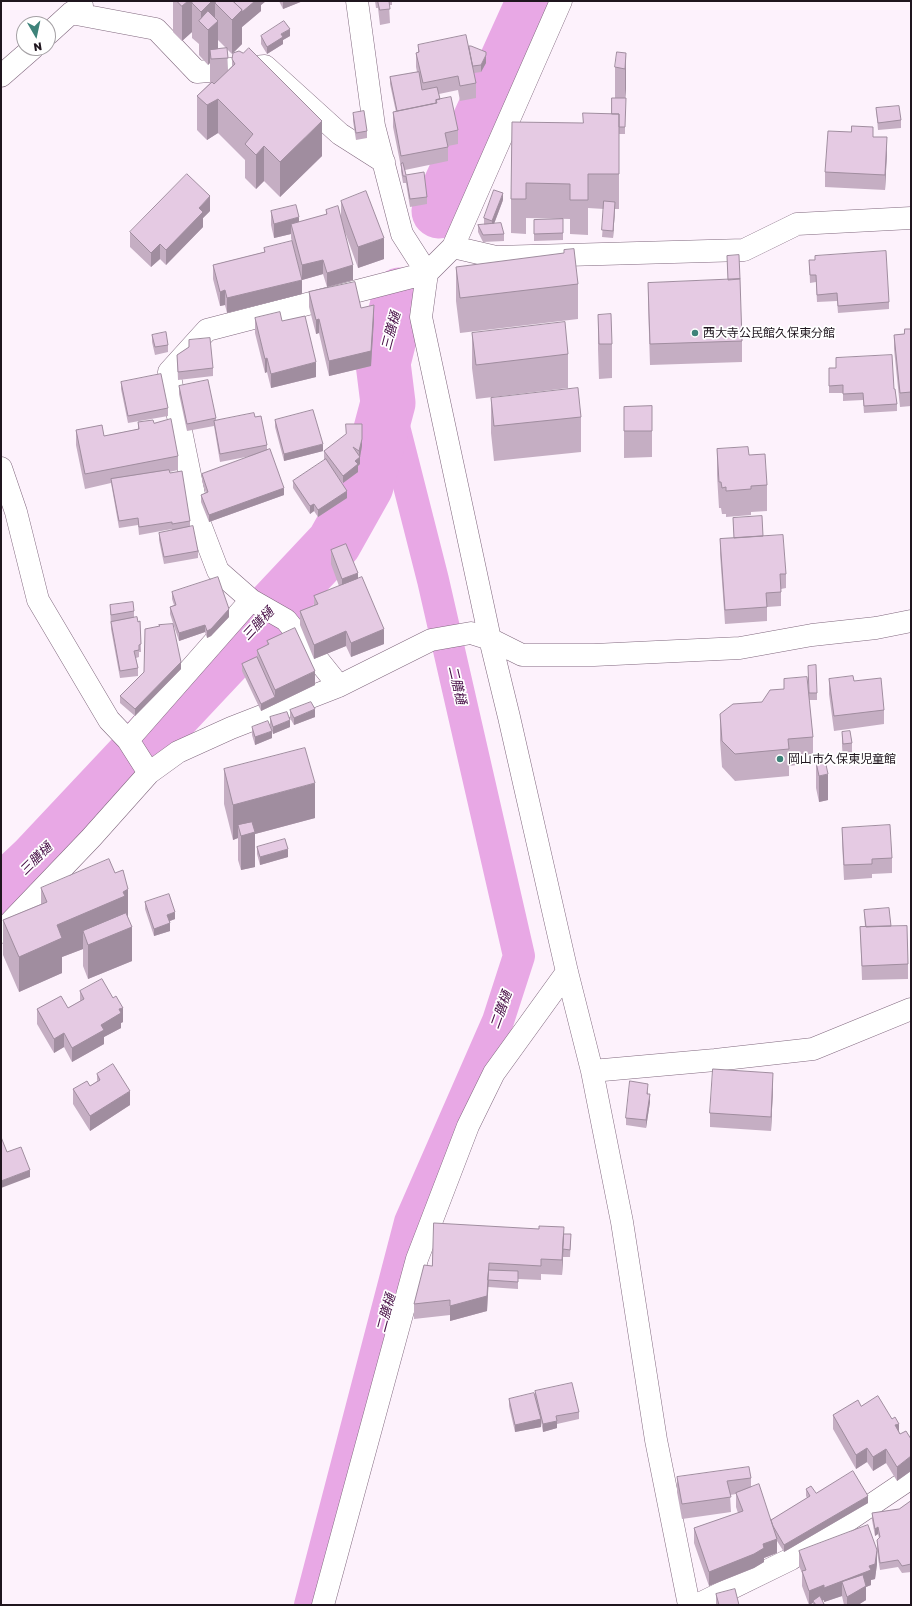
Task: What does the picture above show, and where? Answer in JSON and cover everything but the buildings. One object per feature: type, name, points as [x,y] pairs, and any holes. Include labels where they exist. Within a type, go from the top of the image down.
[{"type":"street","points":[[56,27],[71,13],[89,1]]},
{"type":"street","points":[[357,1],[374,126],[402,234],[426,273],[421,317],[480,636],[509,717],[567,972],[592,1071],[622,1222],[656,1440],[689,1605]]},
{"type":"street","points":[[339,686],[286,620],[251,600],[218,571],[200,524],[169,372],[207,330],[426,273],[453,247],[561,1]]},
{"type":"street","points":[[71,13],[156,29],[197,72],[266,66],[340,134],[384,162]]},
{"type":"street","points":[[1,76],[24,56]]},
{"type":"street","points":[[453,247],[496,257],[744,250],[797,224],[911,218]]},
{"type":"street","points":[[1,468],[16,512],[38,600],[109,720],[128,740],[149,773]]},
{"type":"street","points":[[128,740],[251,600]]},
{"type":"street","points":[[1,932],[91,838],[149,773],[178,752],[231,728],[339,686],[431,640],[480,636],[522,655],[594,654],[740,648],[812,635],[876,628],[911,621]]},
{"type":"street","points":[[324,1605],[417,1259],[468,1126],[494,1072],[567,972]]},
{"type":"street","points":[[592,1071],[814,1049],[911,1009]]},
{"type":"street","points":[[697,1605],[791,1559],[911,1478]]},
{"type":"waterway","name":"三膳樋","points":[[439,211],[534,1]]},
{"type":"waterway","name":"三膳樋","points":[[1,893],[35,861],[334,543],[366,486],[388,403],[383,363],[400,295]]},
{"type":"waterway","name":"二膳樋","points":[[310,1605],[410,1222],[498,1021],[519,956],[433,580],[388,403]]},
{"type":"place","name":"西大寺公民館久保東分館","points":[[695,333]]},
{"type":"place","name":"岡山市久保東児童館","points":[[780,759]]}]
